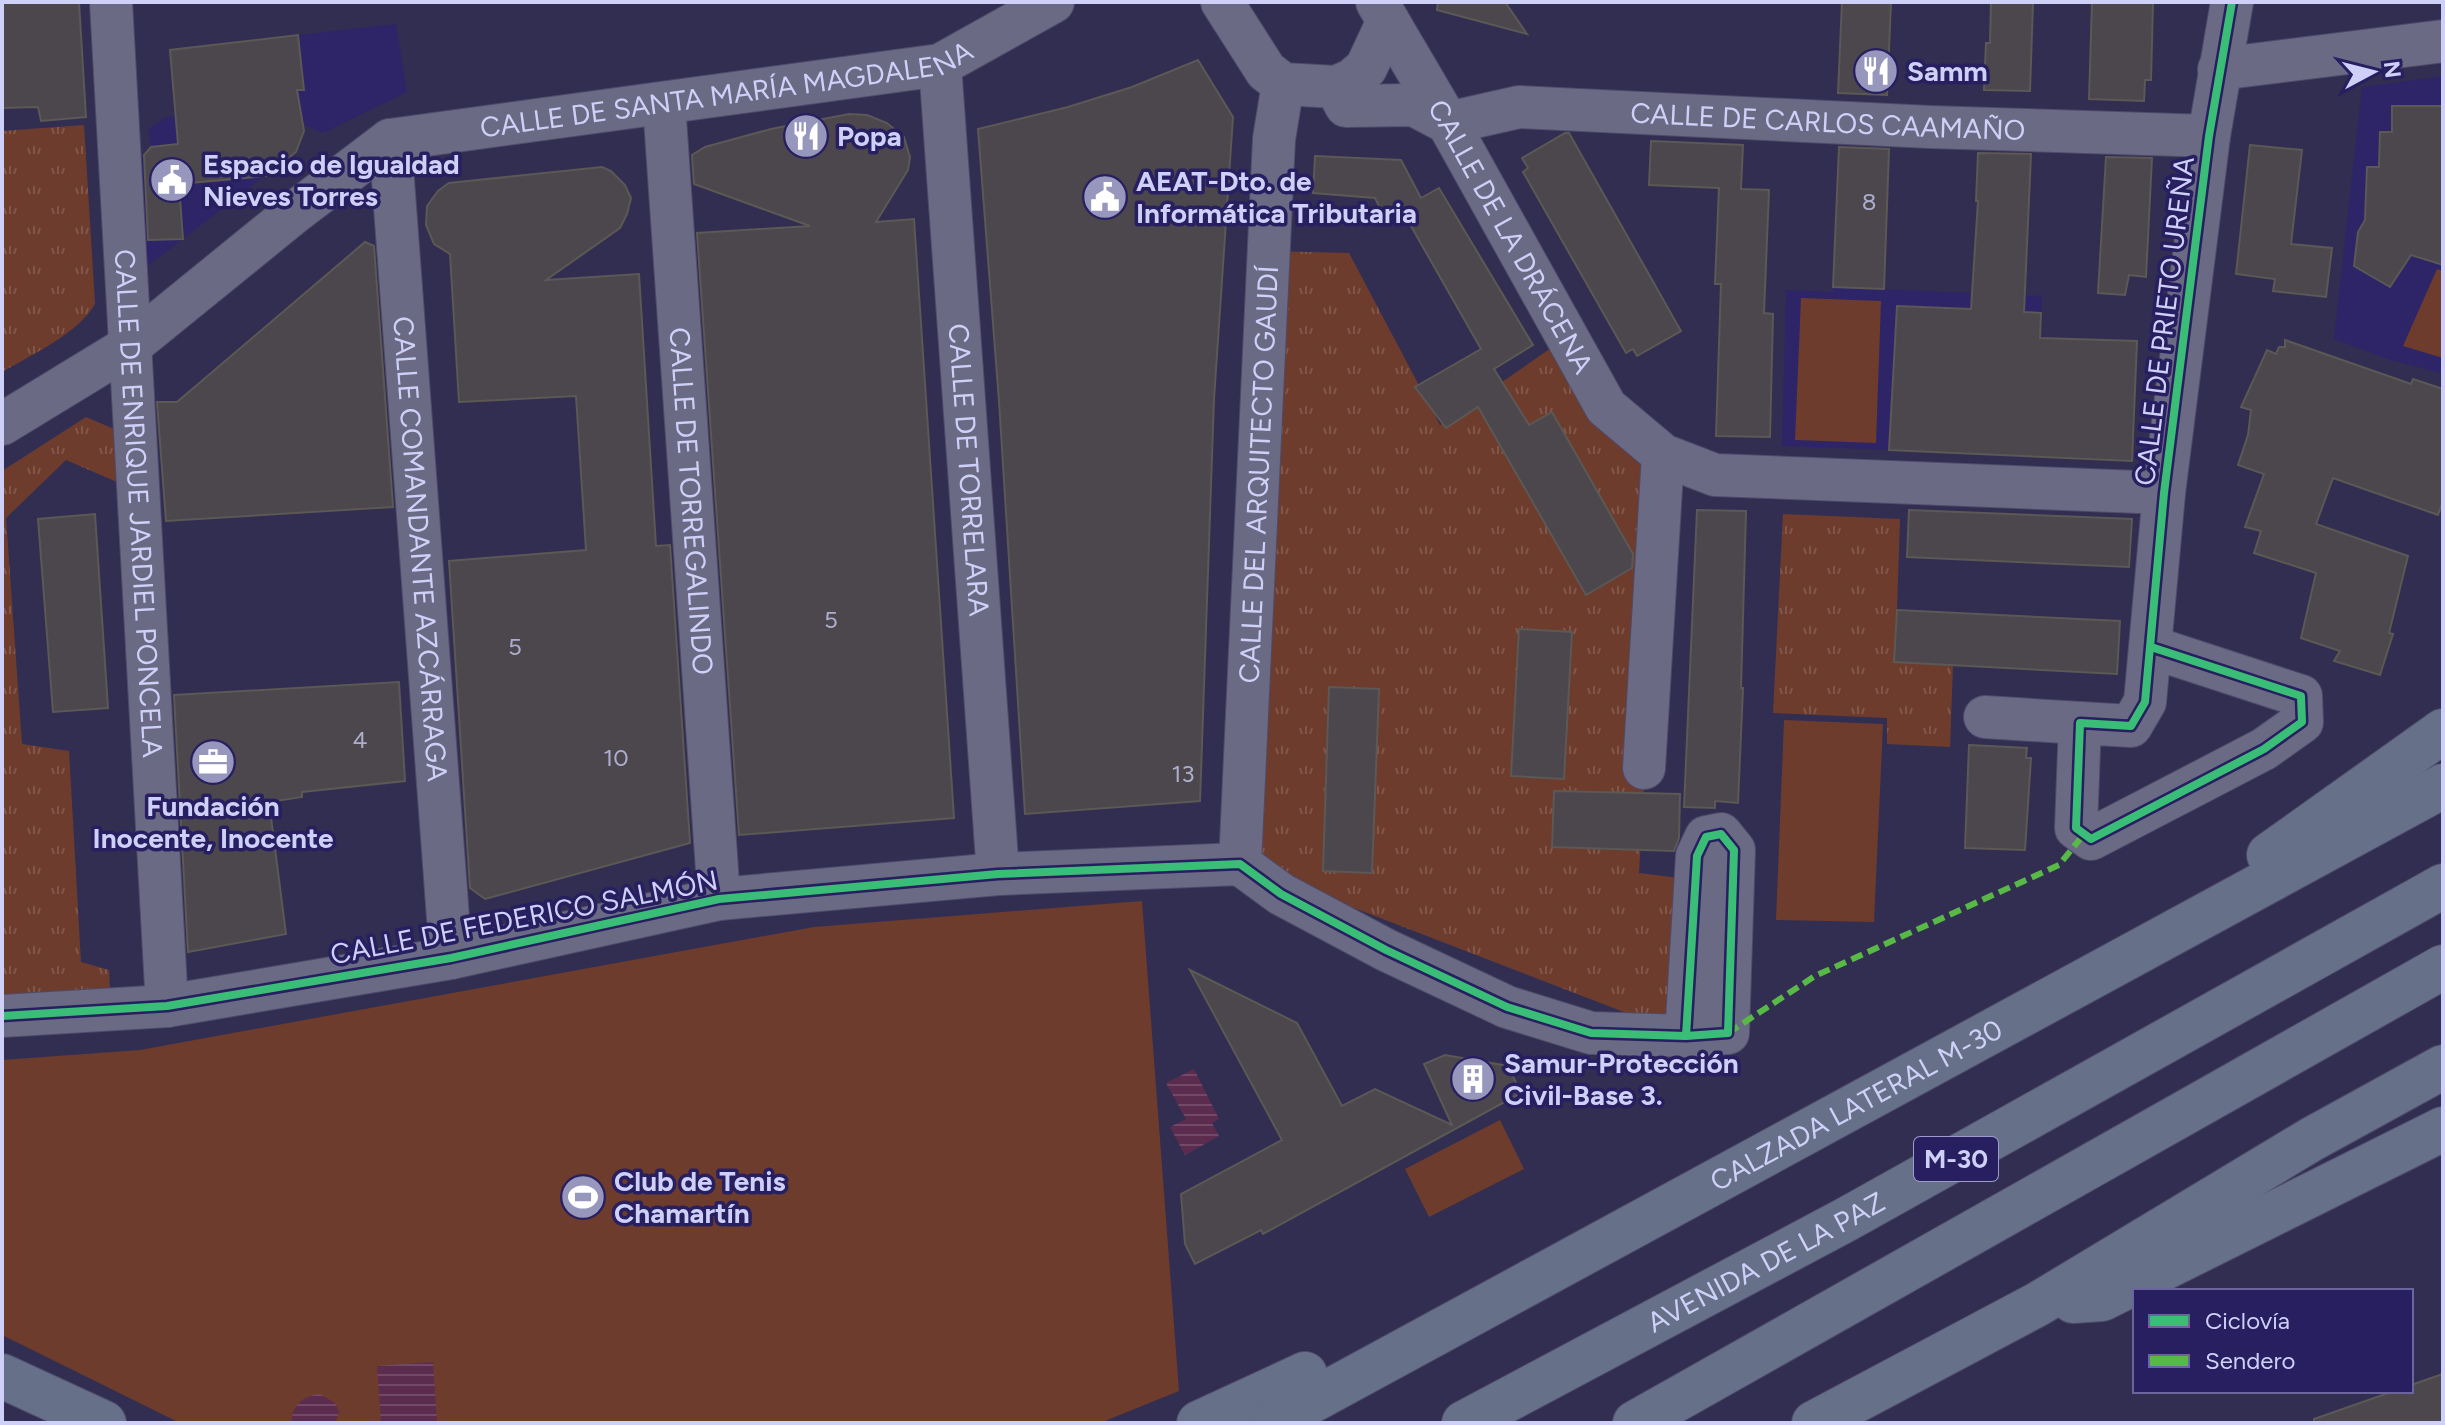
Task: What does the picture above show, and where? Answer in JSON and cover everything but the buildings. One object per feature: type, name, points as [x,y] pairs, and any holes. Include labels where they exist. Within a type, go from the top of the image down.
[{"type":"highway","points":[[2110,969],[2443,731]]},
{"type":"highway","name":"CALZADA LATERAL M-30","points":[[1271,1423],[2443,786]]},
{"type":"highway","name":"AVENIDA DE LA PAZ","points":[[1464,1423],[1847,1219],[2443,886]]},
{"type":"highway","name":"M-30","points":[[1635,1423],[2443,967]]},
{"type":"highway","points":[[1814,1423],[2038,1304],[2312,1139],[2443,1067]]},
{"type":"highway","points":[[2038,1304],[2102,1299],[2443,1129]]},
{"type":"highway","points":[[1199,1423],[1334,1360],[1448,1327]]},
{"type":"highway","points":[[2,1376],[104,1423]]},
{"type":"street","name":"CALLE DE ENRIQUE JARDIEL PONCELA","points":[[111,2],[167,1006]]},
{"type":"street","name":"CALLE DE SANTA MARÍA MAGDALENA","points":[[2,424],[130,346],[295,212],[390,140],[940,65],[1053,2]]},
{"type":"street","points":[[1222,2],[1266,71],[1283,84],[1336,87],[1352,80],[1366,68],[1382,12]]},
{"type":"street","name":"CALLE DE PRIETO UREÑA","points":[[1985,717],[2131,726],[2145,702],[2164,493],[2209,136],[2232,2]]},
{"type":"street","name":"CALLE DE LA DRÁCENA","points":[[1382,12],[1448,123],[1606,407],[1663,455],[1715,475],[2164,493]]},
{"type":"street","points":[[2219,69],[2443,41]]},
{"type":"street","name":"CALLE DE TORRELARA","points":[[940,65],[998,874]]},
{"type":"street","name":"CALLE DEL ARQUITECTO GAUDÍ","points":[[1240,864],[1274,139],[1283,84]]},
{"type":"street","points":[[1336,87],[1346,106],[1414,105],[1448,123]]},
{"type":"street","name":"CALLE DE TORREGALINDO","points":[[664,104],[719,899]]},
{"type":"street","name":"CALLE DE CARLOS CAAMAÑO","points":[[1448,123],[1519,107],[2209,136]]},
{"type":"street","name":"CALLE COMANDANTE AZCÁRRAGA","points":[[390,140],[451,958]]},
{"type":"street","points":[[1644,768],[1663,455]]},
{"type":"street","points":[[2080,723],[2076,828],[2091,839],[2264,749],[2302,722],[2301,696],[2151,647]]},
{"type":"street","points":[[1240,864],[1281,894],[1386,950],[1507,1007],[1591,1033],[1686,1036],[1728,1033],[1734,850],[1721,834],[1706,837],[1697,856],[1686,1036]]},
{"type":"street","name":"CALLE DE FEDERICO SALMÓN","points":[[2,1016],[167,1006],[451,958],[719,899],[998,874],[1240,864]]},
{"type":"shaded area","points":[[396,24],[407,92],[323,133],[304,125],[296,152],[146,267],[139,161],[151,147],[149,129],[164,118],[174,116],[170,50]]},
{"type":"shaded area","points":[[2443,76],[2443,374],[2388,359],[2334,339],[2362,87]]},
{"type":"shaded area","points":[[1833,287],[2042,296],[2035,455],[1782,446],[1786,290],[1833,292]]},
{"type":"shaded area","points":[[1194,1069],[1219,1119],[1212,1123],[1219,1136],[1185,1155],[1170,1127],[1186,1119],[1166,1083]]},
{"type":"shaded area","points":[[433,1362],[437,1423],[381,1423],[377,1366]]},
{"type":"shaded area","points":[[320,1394],[335,1403],[339,1411],[336,1422],[292,1423],[299,1402]]},
{"type":"green space","points":[[84,125],[95,304],[88,315],[66,334],[2,372],[2,131]]},
{"type":"green space","points":[[1269,251],[1349,253],[1440,425],[1567,337],[1663,455],[1639,873],[1695,880],[1686,1036],[1240,864]]},
{"type":"green space","points":[[2437,269],[2443,271],[2443,358],[2403,346]]},
{"type":"green space","points":[[1801,298],[1881,301],[1876,443],[1795,440]]},
{"type":"green space","points":[[86,417],[114,429],[117,482],[66,460],[6,518],[22,744],[69,751],[81,962],[109,970],[111,1009],[2,1007],[2,471]]},
{"type":"green space","points":[[1783,514],[1900,519],[1897,610],[1953,665],[1950,747],[1887,744],[1887,718],[1773,713]]},
{"type":"green space","points":[[1784,720],[1883,724],[1874,922],[1776,920]]},
{"type":"green space","name":"Club de Tenis Chamartín","points":[[1142,901],[1179,1391],[1100,1423],[180,1423],[2,1335],[2,1060],[140,1050],[814,927]]},
{"type":"green space","points":[[1500,1120],[1524,1169],[1429,1217],[1405,1169]]},
{"type":"marked path","points":[[1728,1033],[1815,976],[2059,865],[2084,834]]},
{"type":"cycle path","points":[[2151,647],[2301,696],[2302,722],[2264,749],[2091,839],[2076,828],[2080,723],[2131,726],[2145,702],[2164,493],[2209,136],[2232,2]]},
{"type":"cycle path","points":[[2,1016],[167,1006],[451,958],[719,899],[998,874],[1240,864],[1281,894],[1386,950],[1507,1007],[1591,1033],[1686,1036],[1728,1033],[1734,850],[1721,834],[1706,837],[1697,856],[1686,1036]]},
{"type":"place","name":"Samm","points":[[1876,71]]},
{"type":"place","name":"Popa","points":[[806,136]]},
{"type":"place","name":"Espacio de Igualdad Nieves Torres","points":[[172,180]]},
{"type":"place","name":"AEAT-Dto. de Informática Tributaria","points":[[1105,197]]},
{"type":"place","name":"Fundación Inocente, Inocente","points":[[213,762]]},
{"type":"place","name":"Samur-Protección Civil-Base 3.","points":[[1473,1079]]},
{"type":"place","name":"Club de Tenis Chamartín","points":[[583,1197]]}]
